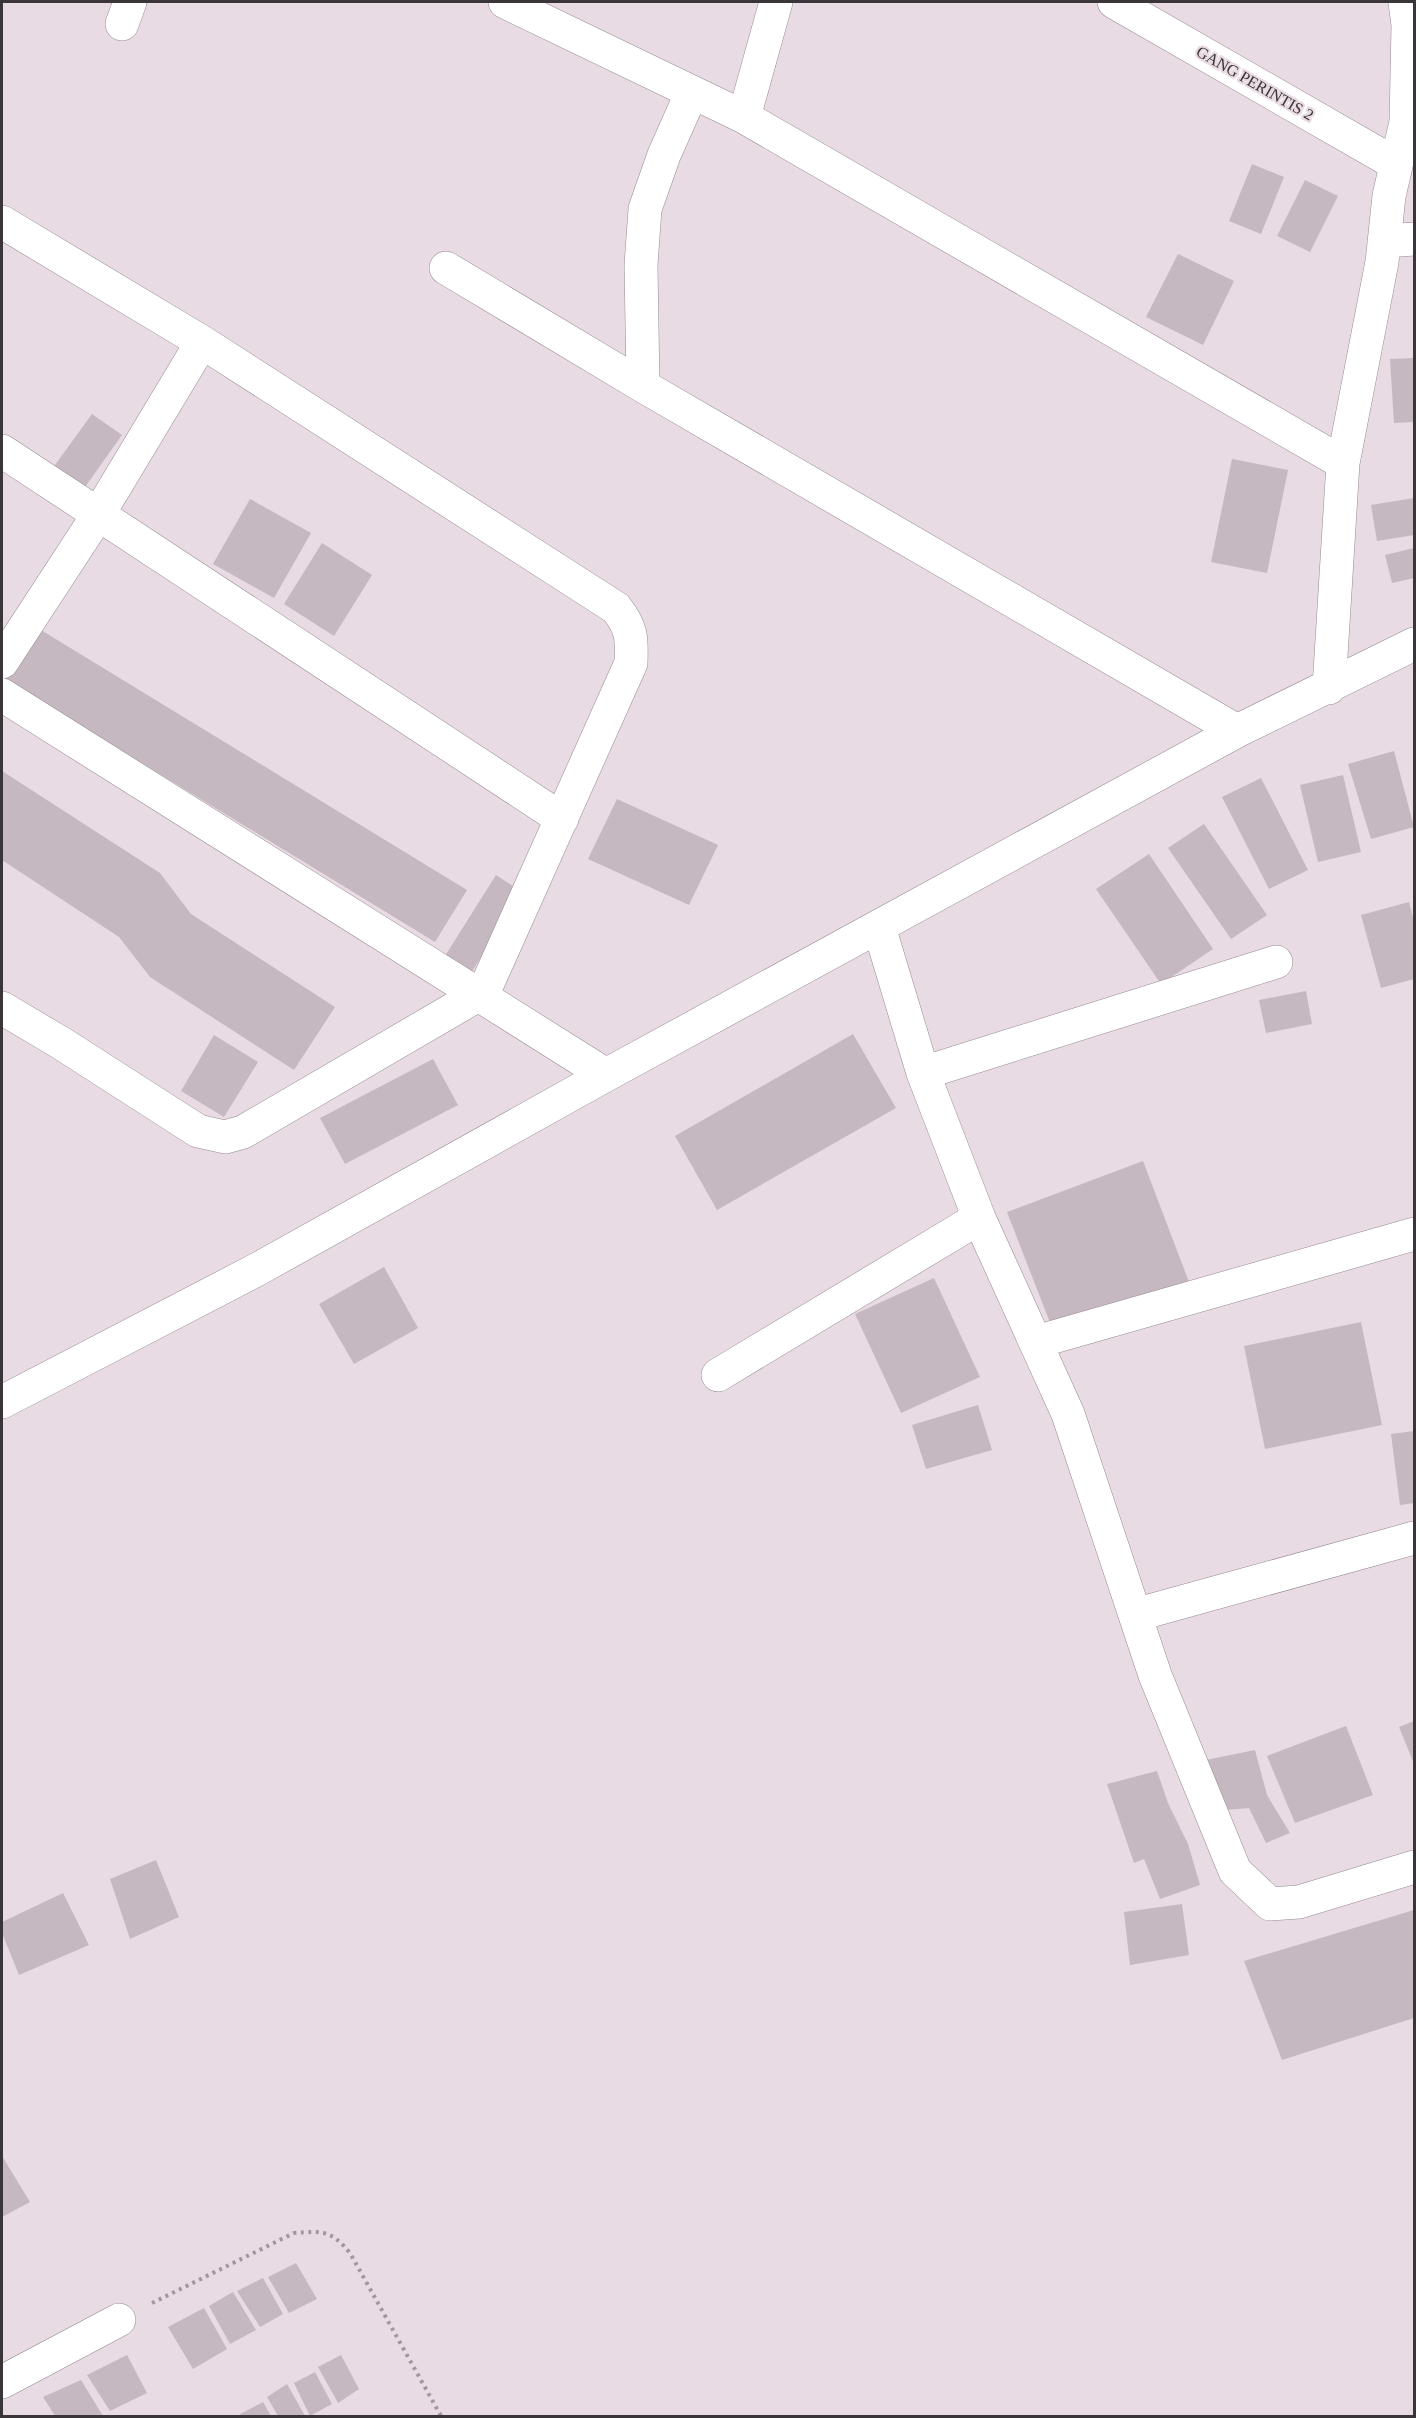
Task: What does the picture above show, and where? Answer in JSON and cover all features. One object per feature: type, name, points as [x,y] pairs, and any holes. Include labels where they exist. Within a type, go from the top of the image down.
[{"type":"street","points":[[505,2],[744,117],[1343,463]]},
{"type":"street","points":[[744,117],[777,2]]},
{"type":"street","name":"GANG PERINTIS 2","points":[[1114,2],[1396,164]]},
{"type":"street","points":[[1329,688],[1343,463],[1400,240],[1396,164],[1406,123],[1407,25],[1405,2]]},
{"type":"street","points":[[643,386],[641,265],[645,209],[664,155],[692,92]]},
{"type":"street","points":[[2,222],[202,342],[616,608],[628,623],[632,640],[631,663],[480,995],[243,1132],[225,1137],[198,1131],[2,1008]]},
{"type":"street","points":[[446,268],[643,386],[1237,731]]},
{"type":"street","points":[[2,662],[98,515],[202,342]]},
{"type":"street","points":[[2,451],[562,819]]},
{"type":"street","points":[[2,1402],[258,1269],[606,1075],[1237,731],[1329,688],[1414,644]]},
{"type":"street","points":[[2,695],[606,1075]]},
{"type":"street","points":[[879,927],[923,1073],[979,1218],[1068,1414],[1155,1675],[1231,1862],[1248,1885],[1270,1904],[1299,1902],[1414,1867]]},
{"type":"street","points":[[923,1073],[1276,962]]},
{"type":"street","points":[[718,1375],[979,1218]]},
{"type":"street","points":[[1036,1342],[1414,1234]]},
{"type":"street","points":[[1136,1615],[1414,1538]]},
{"type":"street","points":[[2,2382],[119,2320]]},
{"type":"path","points":[[119,2320],[294,2233],[318,2231],[338,2238],[350,2253],[441,2416]]},
{"type":"building","points":[[1252,164],[1284,177],[1261,234],[1229,221]]},
{"type":"building","points":[[1305,180],[1338,196],[1310,252],[1277,236]]},
{"type":"building","points":[[1178,254],[1234,281],[1203,345],[1146,317]]},
{"type":"building","points":[[1414,358],[1414,422],[1394,423],[1390,359]]},
{"type":"building","points":[[92,414],[122,435],[80,494],[50,472]]},
{"type":"building","points":[[1232,459],[1288,470],[1267,573],[1211,562]]},
{"type":"building","points":[[1414,498],[1414,535],[1377,541],[1371,505]]},
{"type":"building","points":[[250,499],[311,533],[274,598],[213,564]]},
{"type":"building","points":[[322,543],[372,575],[334,636],[284,604]]},
{"type":"building","points":[[1414,548],[1414,578],[1392,583],[1385,555]]},
{"type":"building","points":[[36,627],[467,890],[435,942],[4,679]]},
{"type":"building","points":[[1394,751],[1414,827],[1371,839],[1348,764]]},
{"type":"building","points":[[2,771],[160,873],[191,914],[335,1007],[294,1070],[150,977],[119,937],[2,860]]},
{"type":"building","points":[[1343,775],[1361,852],[1318,862],[1300,785]]},
{"type":"building","points":[[1261,778],[1308,870],[1269,889],[1222,797]]},
{"type":"building","points":[[617,799],[718,845],[689,905],[588,859]]},
{"type":"building","points":[[1204,824],[1267,915],[1231,939],[1168,848]]},
{"type":"building","points":[[1149,854],[1213,949],[1161,984],[1096,889]]},
{"type":"building","points":[[496,875],[522,892],[471,973],[445,956]]},
{"type":"building","points":[[1409,902],[1414,921],[1414,979],[1381,988],[1361,915]]},
{"type":"building","points":[[1306,991],[1312,1024],[1266,1033],[1259,1000]]},
{"type":"building","points":[[853,1034],[896,1108],[717,1210],[675,1136]]},
{"type":"building","points":[[214,1035],[258,1062],[224,1117],[181,1091]]},
{"type":"building","points":[[433,1059],[458,1105],[345,1164],[320,1118]]},
{"type":"building","points":[[1143,1161],[1189,1282],[1054,1333],[1007,1212]]},
{"type":"building","points":[[384,1267],[418,1328],[354,1364],[319,1304]]},
{"type":"building","points":[[934,1278],[980,1377],[901,1413],[855,1314]]},
{"type":"building","points":[[1361,1322],[1382,1425],[1265,1449],[1244,1346]]},
{"type":"building","points":[[978,1405],[992,1450],[926,1469],[912,1425]]},
{"type":"building","points":[[1414,1431],[1414,1503],[1400,1505],[1391,1434]]},
{"type":"building","points":[[1414,1721],[1414,1764],[1399,1727]]},
{"type":"building","points":[[1346,1726],[1373,1795],[1295,1823],[1267,1756]]},
{"type":"building","points":[[1255,1750],[1267,1795],[1290,1833],[1266,1843],[1249,1808],[1225,1810],[1206,1760]]},
{"type":"building","points":[[1157,1771],[1168,1803],[1188,1844],[1200,1885],[1160,1899],[1144,1859],[1134,1863],[1107,1784]]},
{"type":"building","points":[[156,1860],[179,1917],[130,1939],[110,1879]]},
{"type":"building","points":[[63,1893],[89,1945],[19,1975],[2,1933],[2,1922]]},
{"type":"building","points":[[1182,1904],[1189,1955],[1130,1965],[1124,1912]]},
{"type":"building","points":[[1414,1910],[1414,2018],[1282,2060],[1244,1961]]},
{"type":"building","points":[[2,2156],[30,2202],[2,2217]]},
{"type":"building","points":[[296,2263],[317,2299],[289,2313],[268,2277]]},
{"type":"building","points":[[263,2278],[283,2314],[260,2327],[237,2291]]},
{"type":"building","points":[[233,2292],[256,2330],[230,2344],[209,2306]]},
{"type":"building","points":[[204,2308],[227,2349],[193,2369],[168,2327]]},
{"type":"building","points":[[127,2355],[147,2393],[110,2411],[87,2375]]},
{"type":"building","points":[[341,2355],[359,2389],[338,2403],[318,2367]]},
{"type":"building","points":[[315,2372],[332,2404],[310,2416],[294,2383]]},
{"type":"building","points":[[81,2380],[103,2416],[55,2416],[43,2397]]},
{"type":"building","points":[[287,2384],[305,2416],[278,2416],[267,2397]]},
{"type":"building","points":[[263,2402],[271,2416],[241,2416],[240,2414]]}]
